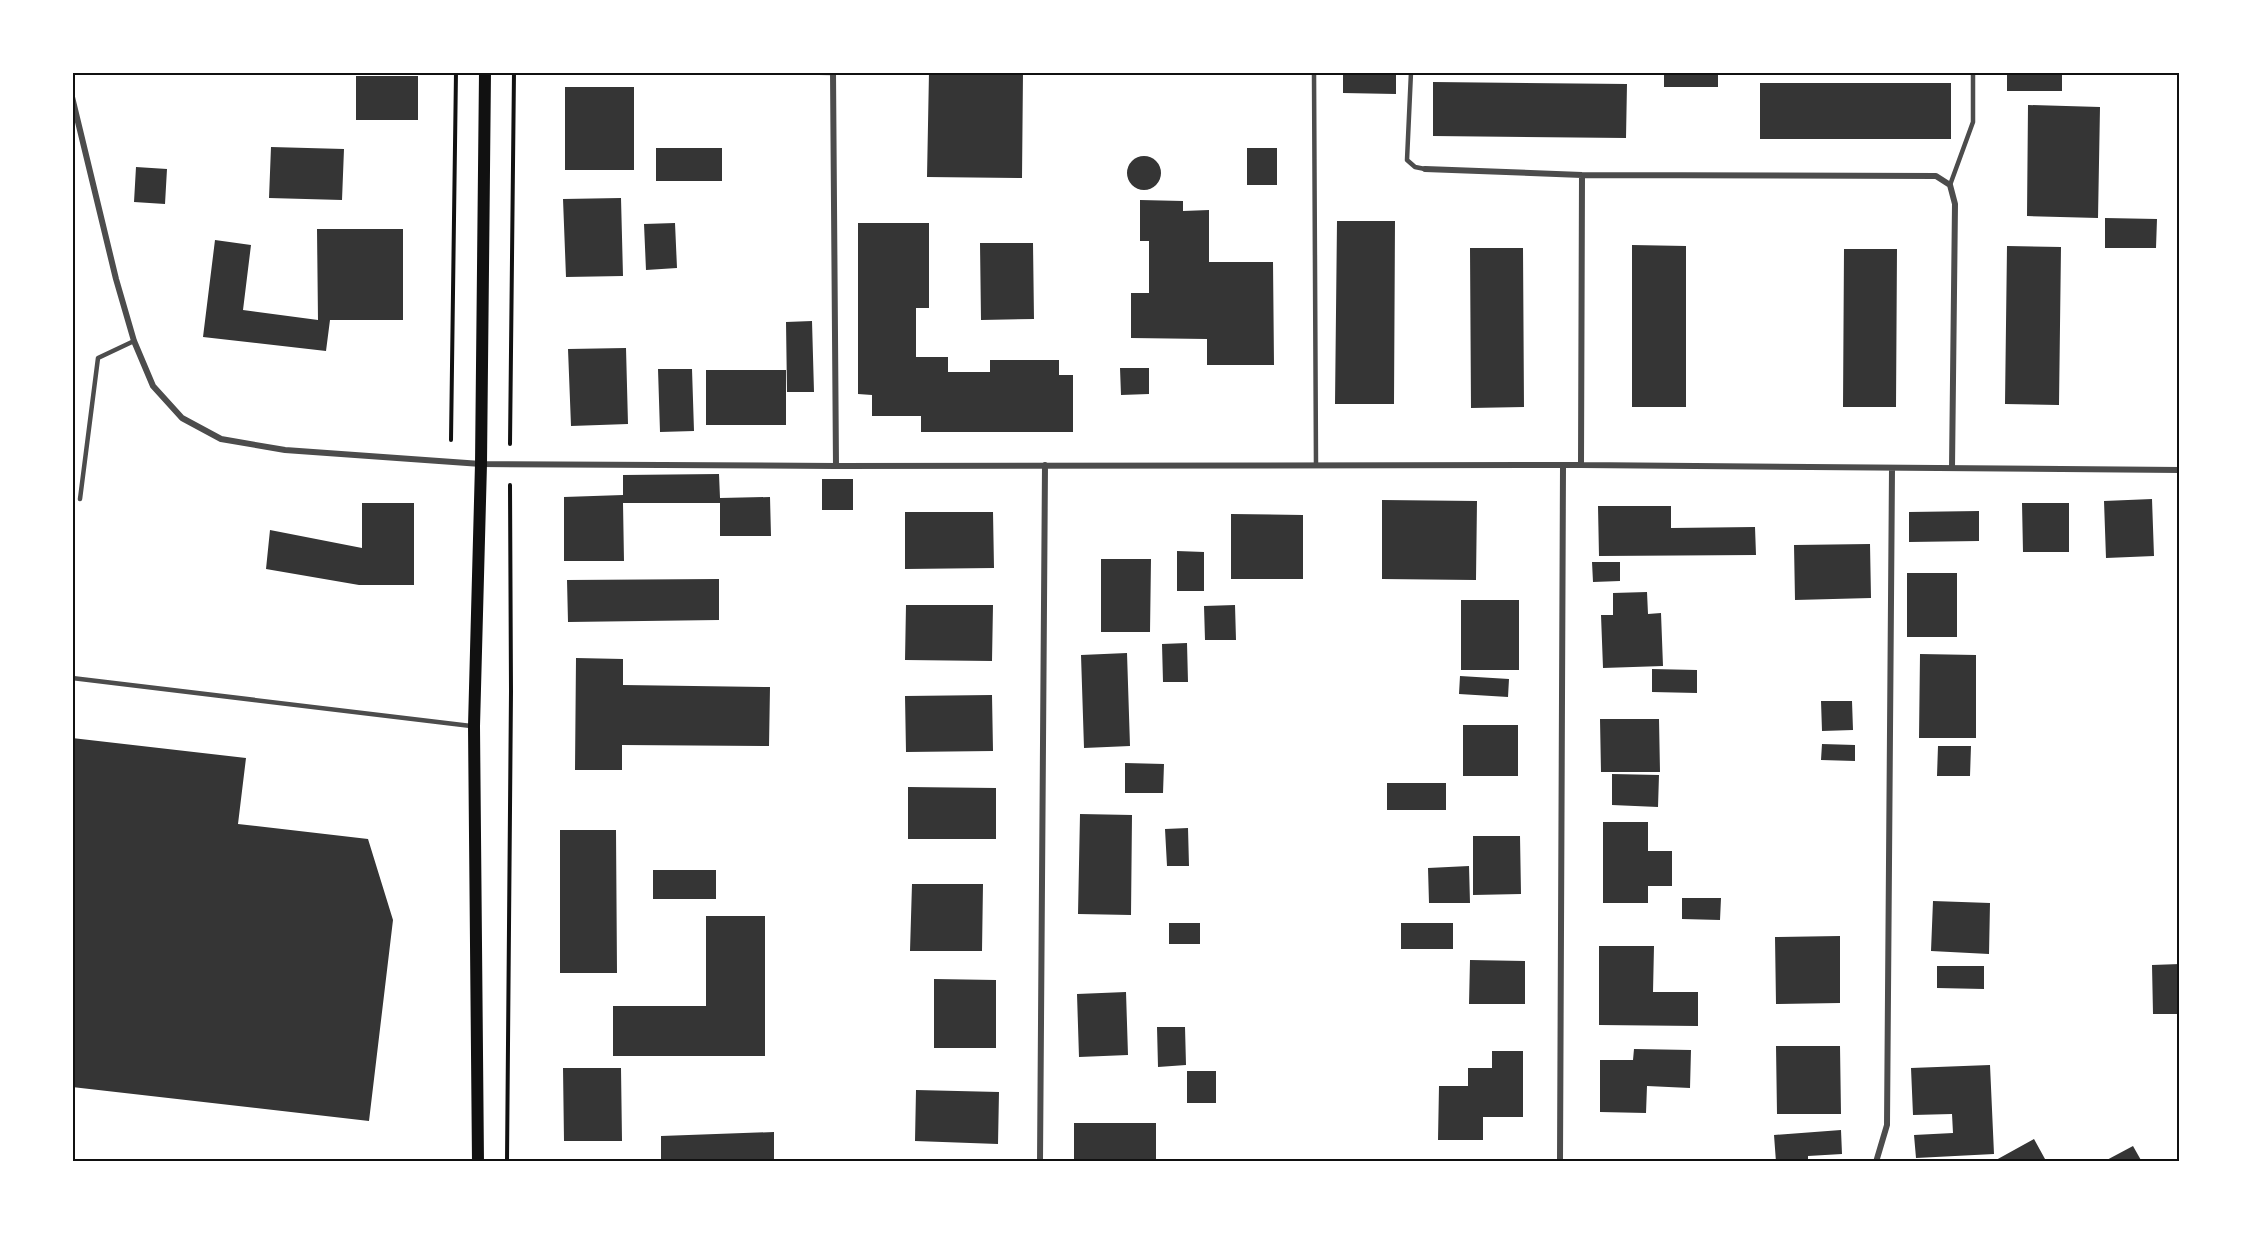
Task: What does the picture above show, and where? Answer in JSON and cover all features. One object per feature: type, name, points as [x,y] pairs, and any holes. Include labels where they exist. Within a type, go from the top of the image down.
[{"type":"main road","points":[[478,1162],[474,726],[482,464],[485,72]]},
{"type":"street","points":[[833,72],[836,466]]},
{"type":"street","points":[[72,97],[116,279],[134,341],[153,386],[182,418],[221,439],[285,450],[482,464],[1581,465],[2180,470]]},
{"type":"street","points":[[1425,169],[1582,175],[1936,176],[1950,185],[1955,204],[1952,468]]},
{"type":"street","points":[[1581,465],[1582,175]]},
{"type":"street","points":[[1040,1162],[1045,465]]},
{"type":"street","points":[[1560,1162],[1563,466]]},
{"type":"street","points":[[1876,1162],[1887,1125],[1892,469]]},
{"type":"lane","points":[[573,72],[593,72]]},
{"type":"lane","points":[[776,72],[833,72]]},
{"type":"lane","points":[[1314,72],[1316,465]]},
{"type":"lane","points":[[1411,72],[1407,160],[1415,167],[1425,169]]},
{"type":"lane","points":[[1950,185],[1973,122],[1973,72]]},
{"type":"lane","points":[[80,498],[98,358],[134,341]]},
{"type":"lane","points":[[72,678],[474,726]]},
{"type":"path","points":[[451,463],[456,72]]},
{"type":"path","points":[[507,1162],[514,72]]},
{"type":"building","points":[[929,72],[1023,72],[1022,178],[927,177]]},
{"type":"building","points":[[1343,72],[1396,72],[1396,94],[1343,93]]},
{"type":"building","points":[[1664,72],[1718,72],[1718,87],[1664,87]]},
{"type":"building","points":[[2007,72],[2062,72],[2062,91],[2007,91]]},
{"type":"building","points":[[356,76],[418,76],[418,120],[356,120]]},
{"type":"building","points":[[1433,82],[1627,84],[1626,138],[1433,136]]},
{"type":"building","points":[[1760,83],[1951,83],[1951,139],[1760,139]]},
{"type":"building","points":[[565,87],[634,87],[634,170],[565,170]]},
{"type":"building","points":[[2028,105],[2100,107],[2098,218],[2027,216]]},
{"type":"building","points":[[271,147],[344,149],[342,200],[269,198]]},
{"type":"building","points":[[656,148],[722,148],[722,181],[656,181]]},
{"type":"building","points":[[1247,148],[1277,148],[1277,185],[1247,185]]},
{"type":"building","points":[[1144,156],[1156,161],[1161,173],[1156,185],[1144,190],[1132,185],[1127,173],[1132,161]]},
{"type":"building","points":[[136,167],[167,169],[165,204],[134,202]]},
{"type":"building","points":[[621,198],[623,276],[566,277],[563,199]]},
{"type":"building","points":[[1140,200],[1183,201],[1183,211],[1209,210],[1209,262],[1273,262],[1274,365],[1207,365],[1207,339],[1131,338],[1131,293],[1149,293],[1149,241],[1140,241]]},
{"type":"building","points":[[2105,218],[2157,219],[2156,248],[2105,248]]},
{"type":"building","points":[[1337,221],[1395,221],[1394,404],[1335,404]]},
{"type":"building","points":[[675,223],[677,268],[646,270],[644,224]]},
{"type":"building","points":[[858,223],[929,223],[929,308],[916,308],[916,357],[948,357],[948,372],[990,372],[990,360],[1059,360],[1059,375],[1073,375],[1073,432],[921,432],[921,416],[872,416],[872,395],[858,394]]},
{"type":"building","points":[[317,229],[403,229],[403,320],[330,320],[326,351],[203,337],[215,240],[251,245],[243,310],[318,320]]},
{"type":"building","points":[[980,243],[1033,243],[1034,319],[981,320]]},
{"type":"building","points":[[1632,245],[1686,246],[1686,407],[1632,407]]},
{"type":"building","points":[[2007,246],[2061,247],[2059,405],[2005,404]]},
{"type":"building","points":[[1470,248],[1523,248],[1524,407],[1471,408]]},
{"type":"building","points":[[1844,249],[1897,249],[1896,407],[1843,407]]},
{"type":"building","points":[[812,321],[814,392],[787,392],[786,322]]},
{"type":"building","points":[[626,348],[628,424],[571,426],[568,349]]},
{"type":"building","points":[[1120,368],[1149,368],[1149,394],[1121,395]]},
{"type":"building","points":[[658,369],[692,369],[694,431],[660,432]]},
{"type":"building","points":[[706,370],[786,370],[786,425],[706,425]]},
{"type":"building","points":[[719,474],[720,498],[770,497],[771,536],[720,536],[720,503],[623,503],[624,561],[564,561],[564,497],[623,495],[623,475]]},
{"type":"building","points":[[822,479],[853,479],[853,510],[822,510]]},
{"type":"building","points":[[2152,499],[2154,556],[2106,558],[2104,501]]},
{"type":"building","points":[[1382,500],[1477,501],[1476,580],[1382,579]]},
{"type":"building","points":[[362,503],[414,503],[414,585],[359,585],[266,569],[270,530],[362,548]]},
{"type":"building","points":[[2022,503],[2069,503],[2069,552],[2023,552]]},
{"type":"building","points":[[1598,506],[1671,506],[1671,528],[1755,527],[1756,555],[1599,556]]},
{"type":"building","points":[[1979,511],[1979,541],[1909,542],[1909,512]]},
{"type":"building","points":[[905,512],[993,512],[994,568],[905,569]]},
{"type":"building","points":[[1231,514],[1303,515],[1303,579],[1231,579]]},
{"type":"building","points":[[1870,544],[1871,598],[1795,600],[1794,545]]},
{"type":"building","points":[[1177,551],[1204,552],[1204,591],[1177,591]]},
{"type":"building","points":[[1101,559],[1151,559],[1150,632],[1101,632]]},
{"type":"building","points":[[1592,562],[1620,562],[1620,581],[1593,582]]},
{"type":"building","points":[[1907,573],[1957,573],[1957,637],[1907,637]]},
{"type":"building","points":[[719,579],[719,620],[568,622],[567,580]]},
{"type":"building","points":[[1647,592],[1648,614],[1661,613],[1663,666],[1603,668],[1601,615],[1613,615],[1613,593]]},
{"type":"building","points":[[1461,600],[1519,600],[1519,670],[1461,670]]},
{"type":"building","points":[[906,605],[993,605],[992,661],[905,660]]},
{"type":"building","points":[[1235,605],[1236,640],[1205,640],[1204,606]]},
{"type":"building","points":[[1187,643],[1188,682],[1163,682],[1162,644]]},
{"type":"building","points":[[1127,653],[1130,746],[1084,748],[1081,655]]},
{"type":"building","points":[[1920,654],[1976,655],[1976,738],[1919,738]]},
{"type":"building","points":[[576,658],[623,659],[623,685],[770,687],[769,746],[622,745],[622,770],[575,770]]},
{"type":"building","points":[[1652,669],[1697,670],[1697,693],[1652,692]]},
{"type":"building","points":[[1460,676],[1509,679],[1508,697],[1459,694]]},
{"type":"building","points":[[992,695],[993,751],[906,752],[905,696]]},
{"type":"building","points":[[1821,701],[1852,701],[1853,730],[1822,731]]},
{"type":"building","points":[[1600,719],[1659,719],[1660,772],[1601,772]]},
{"type":"building","points":[[1463,725],[1518,725],[1518,776],[1463,776]]},
{"type":"building","points":[[72,738],[246,758],[238,824],[368,839],[393,920],[369,1121],[72,1087]]},
{"type":"building","points":[[1822,744],[1855,745],[1855,761],[1821,760]]},
{"type":"building","points":[[1938,746],[1971,746],[1970,776],[1937,776]]},
{"type":"building","points":[[1125,763],[1164,764],[1163,793],[1125,793]]},
{"type":"building","points":[[1612,774],[1659,775],[1658,807],[1612,805]]},
{"type":"building","points":[[1387,783],[1446,783],[1446,810],[1387,810]]},
{"type":"building","points":[[908,787],[996,788],[996,839],[908,839]]},
{"type":"building","points":[[1080,814],[1132,815],[1131,915],[1078,914]]},
{"type":"building","points":[[1603,822],[1648,822],[1648,851],[1672,851],[1672,886],[1648,886],[1648,903],[1603,903]]},
{"type":"building","points":[[1188,828],[1189,866],[1167,866],[1165,829]]},
{"type":"building","points":[[560,830],[616,830],[617,973],[560,973]]},
{"type":"building","points":[[1473,836],[1520,836],[1521,894],[1473,895]]},
{"type":"building","points":[[1469,866],[1470,903],[1429,903],[1428,868]]},
{"type":"building","points":[[653,870],[716,870],[716,899],[653,899]]},
{"type":"building","points":[[912,884],[983,884],[982,951],[910,951]]},
{"type":"building","points":[[1682,898],[1721,898],[1720,920],[1682,919]]},
{"type":"building","points":[[1933,901],[1990,903],[1989,954],[1931,951]]},
{"type":"building","points":[[706,916],[765,916],[765,1056],[613,1056],[613,1006],[706,1006]]},
{"type":"building","points":[[1169,923],[1200,923],[1200,944],[1169,944]]},
{"type":"building","points":[[1401,923],[1453,923],[1453,949],[1401,949]]},
{"type":"building","points":[[1840,936],[1840,1003],[1776,1004],[1775,937]]},
{"type":"building","points":[[1599,946],[1654,946],[1653,992],[1698,992],[1698,1026],[1599,1025]]},
{"type":"building","points":[[1470,960],[1525,961],[1525,1004],[1469,1004]]},
{"type":"building","points":[[2180,964],[2180,1014],[2153,1014],[2152,965]]},
{"type":"building","points":[[1937,966],[1984,966],[1984,989],[1937,988]]},
{"type":"building","points":[[934,979],[996,980],[996,1048],[934,1048]]},
{"type":"building","points":[[1126,992],[1128,1055],[1079,1057],[1077,994]]},
{"type":"building","points":[[1157,1027],[1185,1027],[1186,1065],[1158,1067]]},
{"type":"building","points":[[1776,1046],[1840,1046],[1841,1114],[1777,1114]]},
{"type":"building","points":[[1634,1049],[1691,1050],[1690,1088],[1647,1086],[1646,1113],[1600,1112],[1600,1060],[1633,1060]]},
{"type":"building","points":[[1492,1051],[1523,1051],[1523,1117],[1483,1117],[1483,1140],[1438,1140],[1439,1086],[1468,1086],[1468,1068],[1492,1068]]},
{"type":"building","points":[[1990,1065],[1994,1154],[1916,1158],[1914,1135],[1953,1133],[1952,1114],[1913,1115],[1911,1068]]},
{"type":"building","points":[[563,1068],[621,1068],[622,1141],[564,1141]]},
{"type":"building","points":[[1187,1071],[1216,1071],[1216,1103],[1187,1103]]},
{"type":"building","points":[[916,1090],[999,1092],[998,1144],[915,1141]]},
{"type":"building","points":[[1074,1123],[1156,1123],[1156,1162],[1074,1162]]},
{"type":"building","points":[[1841,1130],[1842,1154],[1808,1156],[1808,1162],[1776,1162],[1774,1135]]},
{"type":"building","points":[[774,1132],[774,1162],[661,1162],[661,1136]]},
{"type":"building","points":[[2034,1139],[2045,1159],[2039,1162],[1997,1162],[1996,1160]]},
{"type":"building","points":[[2133,1146],[2142,1162],[2103,1162]]}]
